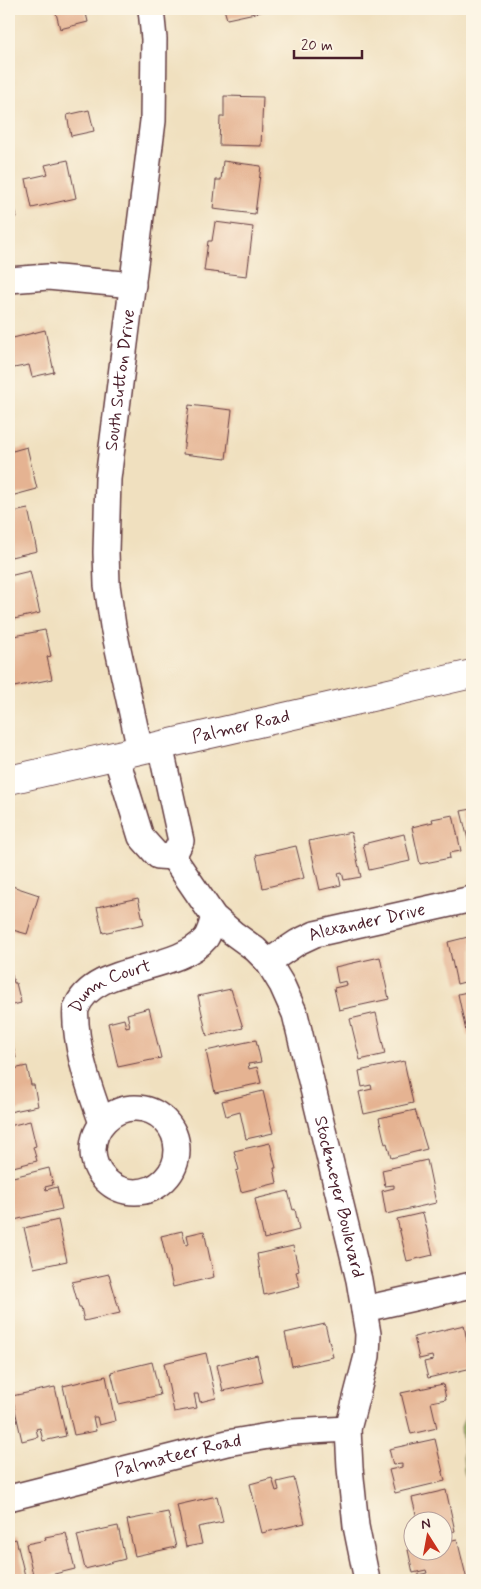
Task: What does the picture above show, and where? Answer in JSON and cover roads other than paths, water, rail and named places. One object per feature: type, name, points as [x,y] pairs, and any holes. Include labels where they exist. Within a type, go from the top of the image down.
[{"type":"street","name":"South Sutton Drive","points":[[139,750],[114,626],[108,585],[106,552],[108,479],[134,285],[153,121],[154,39],[151,9]]},
{"type":"street","points":[[9,280],[48,277],[134,285]]},
{"type":"street","name":"Palmer Road","points":[[9,780],[472,674]]},
{"type":"street","points":[[139,750],[181,841],[174,857],[158,856],[141,837],[139,750]]},
{"type":"street","name":"Stockmeyer Boulevard","points":[[174,857],[214,916],[268,962],[295,1014],[344,1216],[368,1334],[367,1356],[348,1429],[356,1526],[367,1580]]},
{"type":"street","name":"Alexander Drive","points":[[268,962],[298,942],[315,934],[472,899]]},
{"type":"street","name":"Dunn Court","points":[[102,1123],[83,1068],[77,1034],[76,1010],[84,995],[104,980],[176,958],[198,945],[207,936],[214,916]]},
{"type":"street","points":[[364,1310],[472,1285]]},
{"type":"street","name":"Palmateer Road","points":[[9,1498],[227,1443],[292,1432],[348,1429]]}]
